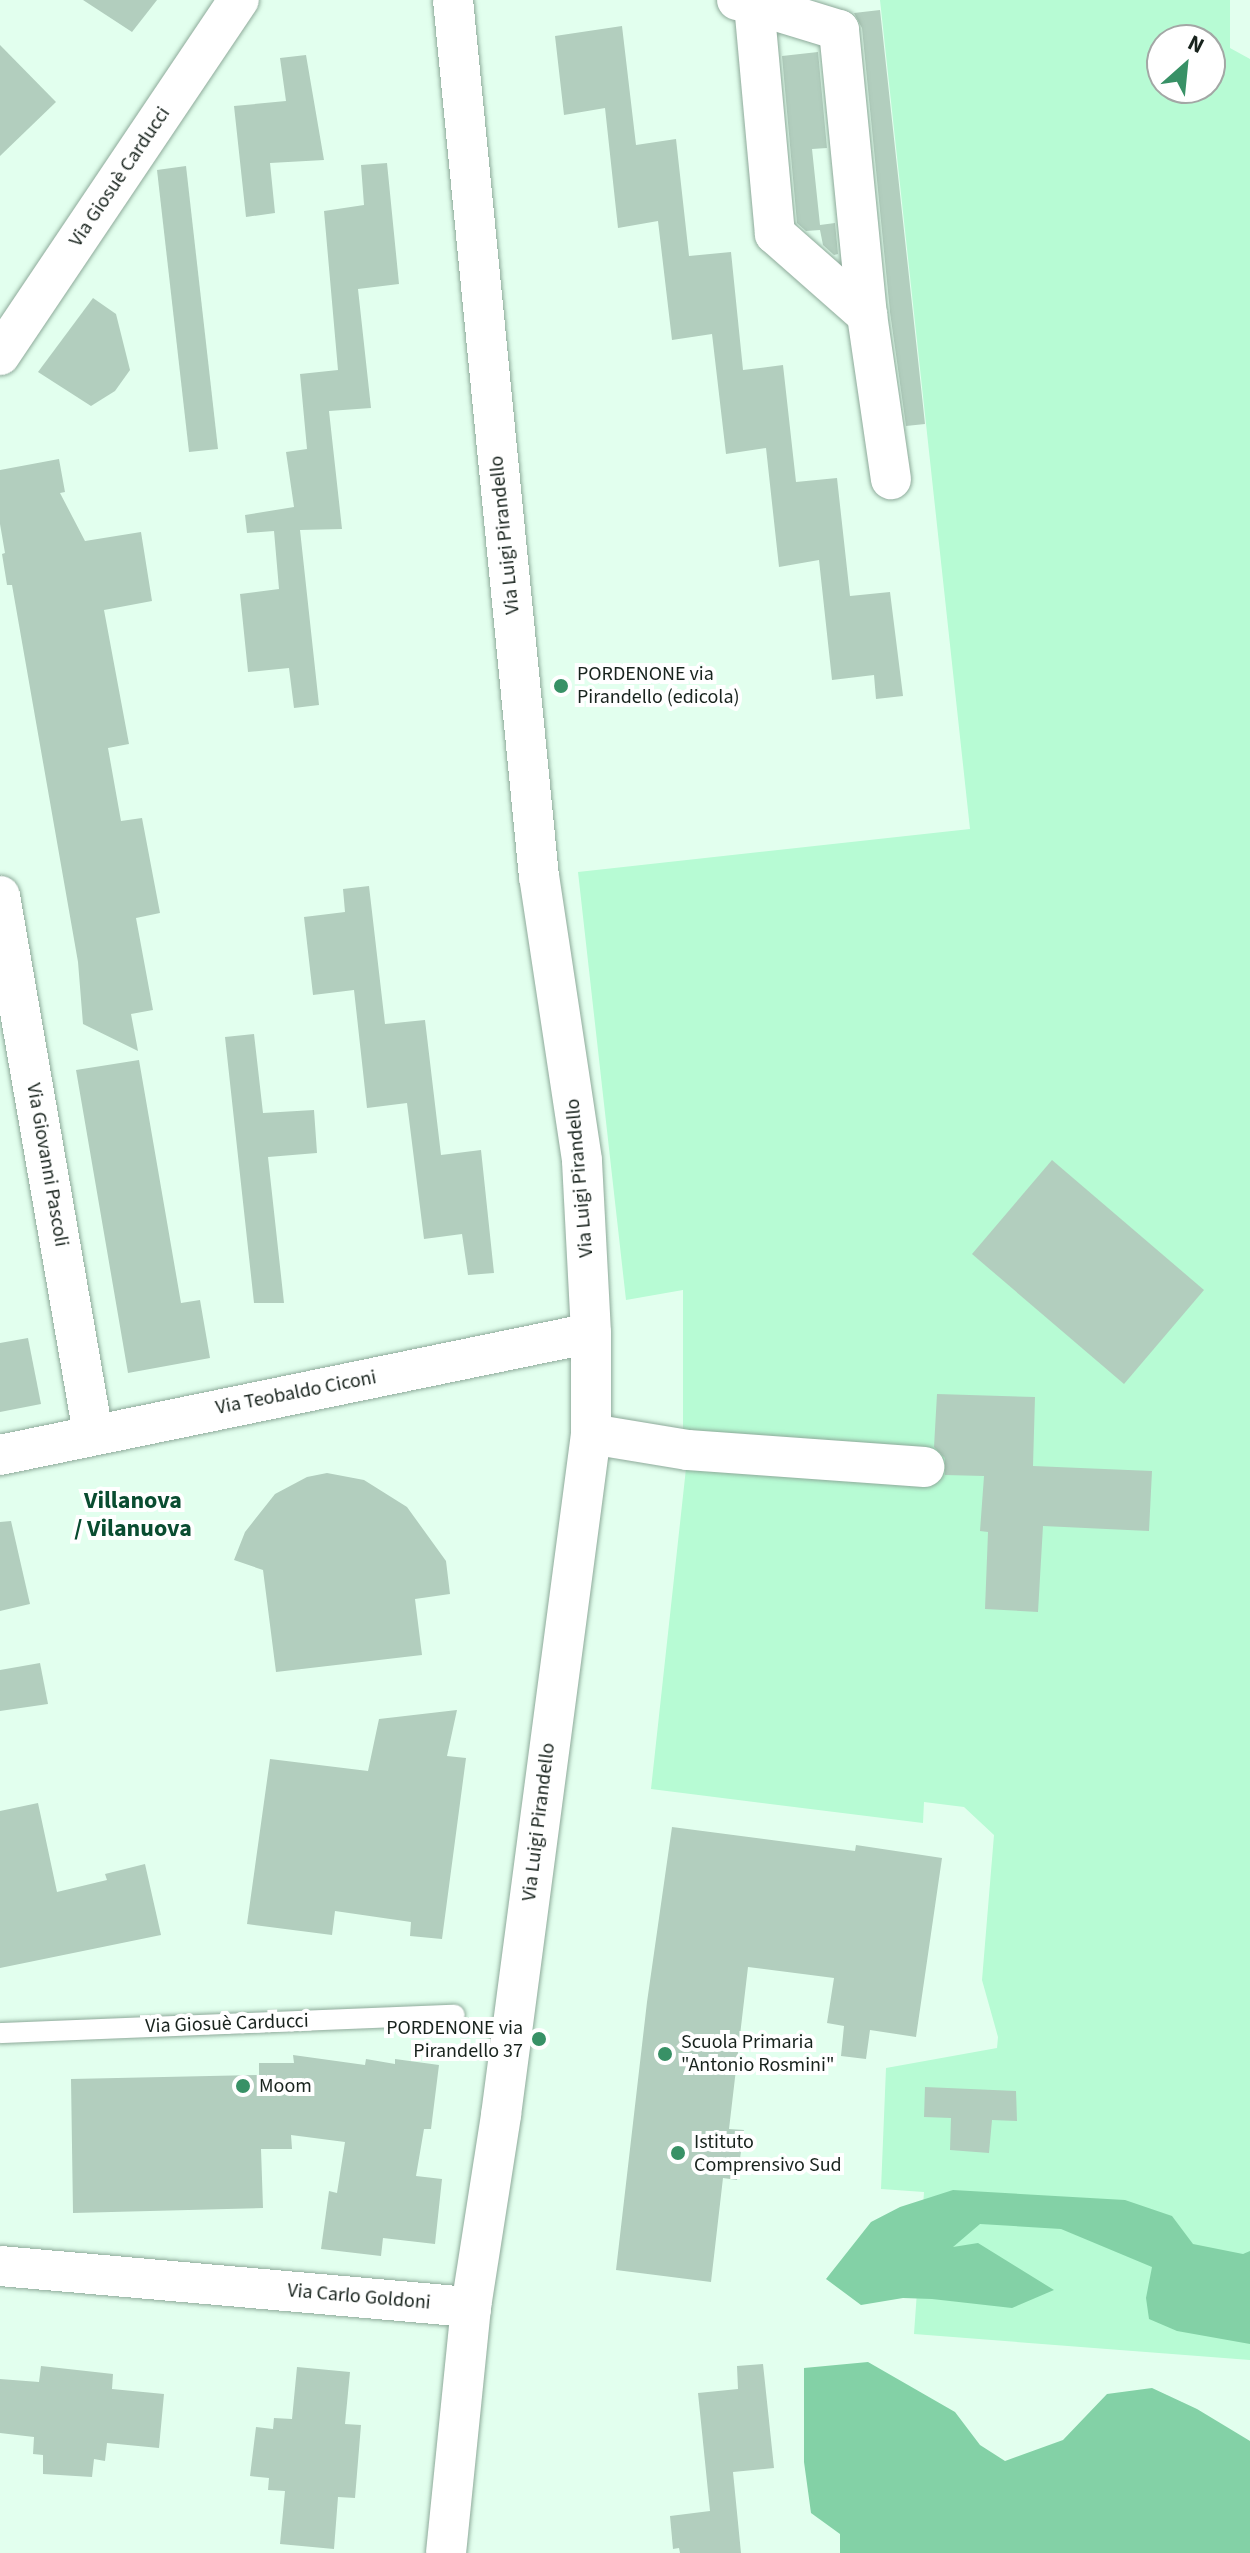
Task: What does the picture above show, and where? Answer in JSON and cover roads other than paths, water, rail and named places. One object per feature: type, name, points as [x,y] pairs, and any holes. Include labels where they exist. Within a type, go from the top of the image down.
[{"type":"street","name":"Via Giosuè Carducci","points":[[0,355],[239,0]]},
{"type":"street","name":"Via Luigi Pirandello","points":[[453,0],[539,877],[582,1160],[591,1333],[591,1434],[501,2115],[471,2307]]},
{"type":"street","points":[[867,315],[775,234],[746,2],[839,30],[867,315],[891,479]]},
{"type":"street","name":"Via Giovanni Pascoli","points":[[0,896],[93,1434]]},
{"type":"street","name":"Via Teobaldo Ciconi","points":[[0,1455],[591,1333]]},
{"type":"street","points":[[591,1434],[688,1450],[924,1467]]},
{"type":"street","name":"Via Carlo Goldoni","points":[[0,2266],[471,2307]]},
{"type":"street","points":[[446,2553],[471,2307]]},
{"type":"lane","name":"Via Giosuè Carducci","points":[[0,2033],[455,2015]]},
{"type":"place","name":"PORDENONE via Pirandello (edicola)","points":[[561,686]]},
{"type":"place","name":"PORDENONE via Pirandello 37","points":[[539,2039]]},
{"type":"place","name":"Scuola Primaria \"Antonio Rosmini\"","points":[[665,2054]]},
{"type":"place","name":"Moom","points":[[243,2086]]},
{"type":"place","name":"Istituto Comprensivo Sud","points":[[678,2153]]},
{"type":"district","name":"Villanova / Vilanuova","points":[[133,1515]]}]
